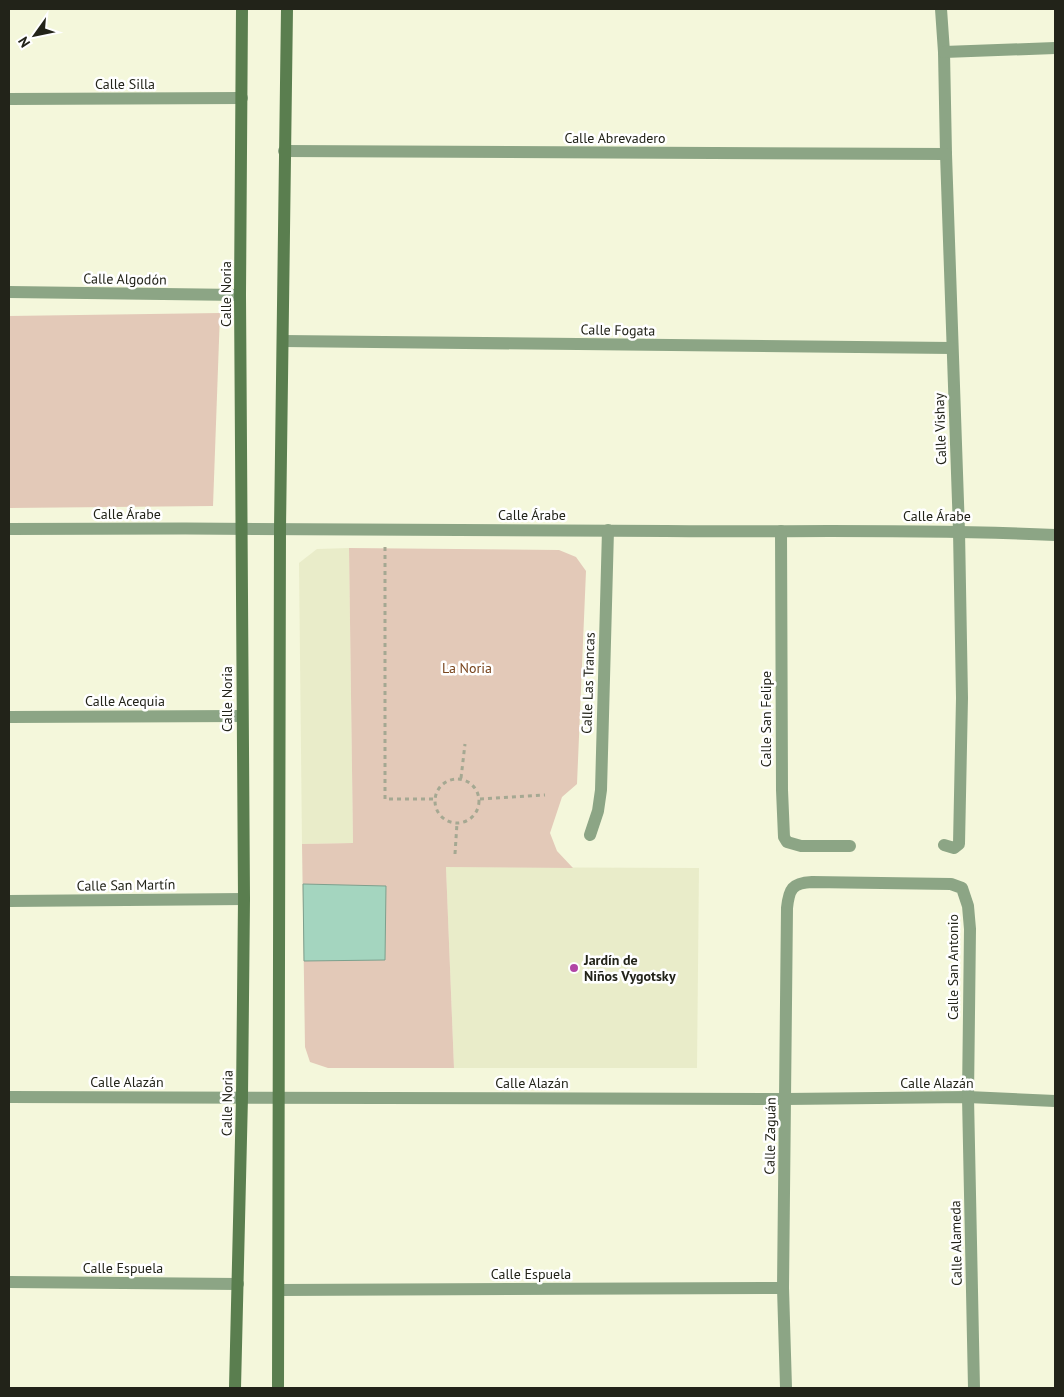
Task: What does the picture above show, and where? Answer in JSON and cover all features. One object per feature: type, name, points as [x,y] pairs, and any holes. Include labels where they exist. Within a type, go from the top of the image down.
[{"type":"street","name":"Calle Noria","points":[[235,1388],[242,1097],[244,899],[240,294],[242,9]]},
{"type":"street","points":[[278,1388],[280,528],[286,9]]},
{"type":"street","name":"Calle Vishay","points":[[941,9],[944,52],[959,531],[962,698],[959,844],[950,846]]},
{"type":"street","points":[[944,52],[1055,48]]},
{"type":"street","name":"Calle Silla","points":[[9,99],[242,98]]},
{"type":"street","name":"Calle Abrevadero","points":[[284,151],[946,154]]},
{"type":"street","name":"Calle Algodón","points":[[9,292],[240,294]]},
{"type":"street","name":"Calle Fogata","points":[[283,341],[952,348]]},
{"type":"street","name":"Calle Árabe","points":[[9,529],[280,528],[781,532],[959,531],[1055,535]]},
{"type":"street","name":"Calle Las Trancas","points":[[590,835],[598,811],[601,790],[608,530]]},
{"type":"street","name":"Calle San Felipe","points":[[781,532],[782,790],[784,837],[787,842],[801,846],[850,846]]},
{"type":"street","name":"Calle Acequia","points":[[9,717],[242,716]]},
{"type":"street","name":"Calle San Antonio","points":[[794,886],[800,883],[812,882],[940,883],[962,888],[968,906],[970,929],[968,1097]]},
{"type":"street","name":"Calle Zaguán","points":[[786,1388],[783,1288],[787,908],[790,890],[794,886]]},
{"type":"street","name":"Calle San Martín","points":[[9,901],[244,899]]},
{"type":"street","name":"Calle Alazán","points":[[9,1097],[786,1099],[968,1097],[1055,1101]]},
{"type":"street","name":"Calle Alameda","points":[[968,1097],[974,1388]]},
{"type":"street","name":"Calle Espuela","points":[[9,1282],[238,1284]]},
{"type":"street","name":"Calle Espuela","points":[[279,1290],[783,1288]]},
{"type":"path","points":[[385,529],[385,799],[435,799]]},
{"type":"path","points":[[461,778],[464,744]]},
{"type":"path","points":[[461,778],[474,786],[480,799],[476,814],[464,822],[458,823],[450,822],[439,813],[435,799],[440,786],[446,781],[461,778]]},
{"type":"path","points":[[480,799],[545,795]]},
{"type":"path","points":[[456,854],[458,823]]},
{"type":"shaded area","points":[[349,548],[353,843],[302,844],[299,563],[317,549]]},
{"type":"shaded area","name":"Jardín de Niños Vygotsky","points":[[446,867],[699,868],[697,1068],[454,1068]]},
{"type":"shaded area","points":[[303,884],[386,886],[385,960],[304,961]]},
{"type":"green space","points":[[220,313],[213,506],[9,508],[9,316]]},
{"type":"green space","name":"La Noria","points":[[349,548],[559,550],[576,557],[586,571],[577,784],[562,797],[550,833],[557,851],[573,868],[446,867],[454,1068],[328,1068],[310,1062],[305,1047],[302,844],[353,843]]},
{"type":"place","name":"Jardín de Niños Vygotsky","points":[[574,968]]}]
